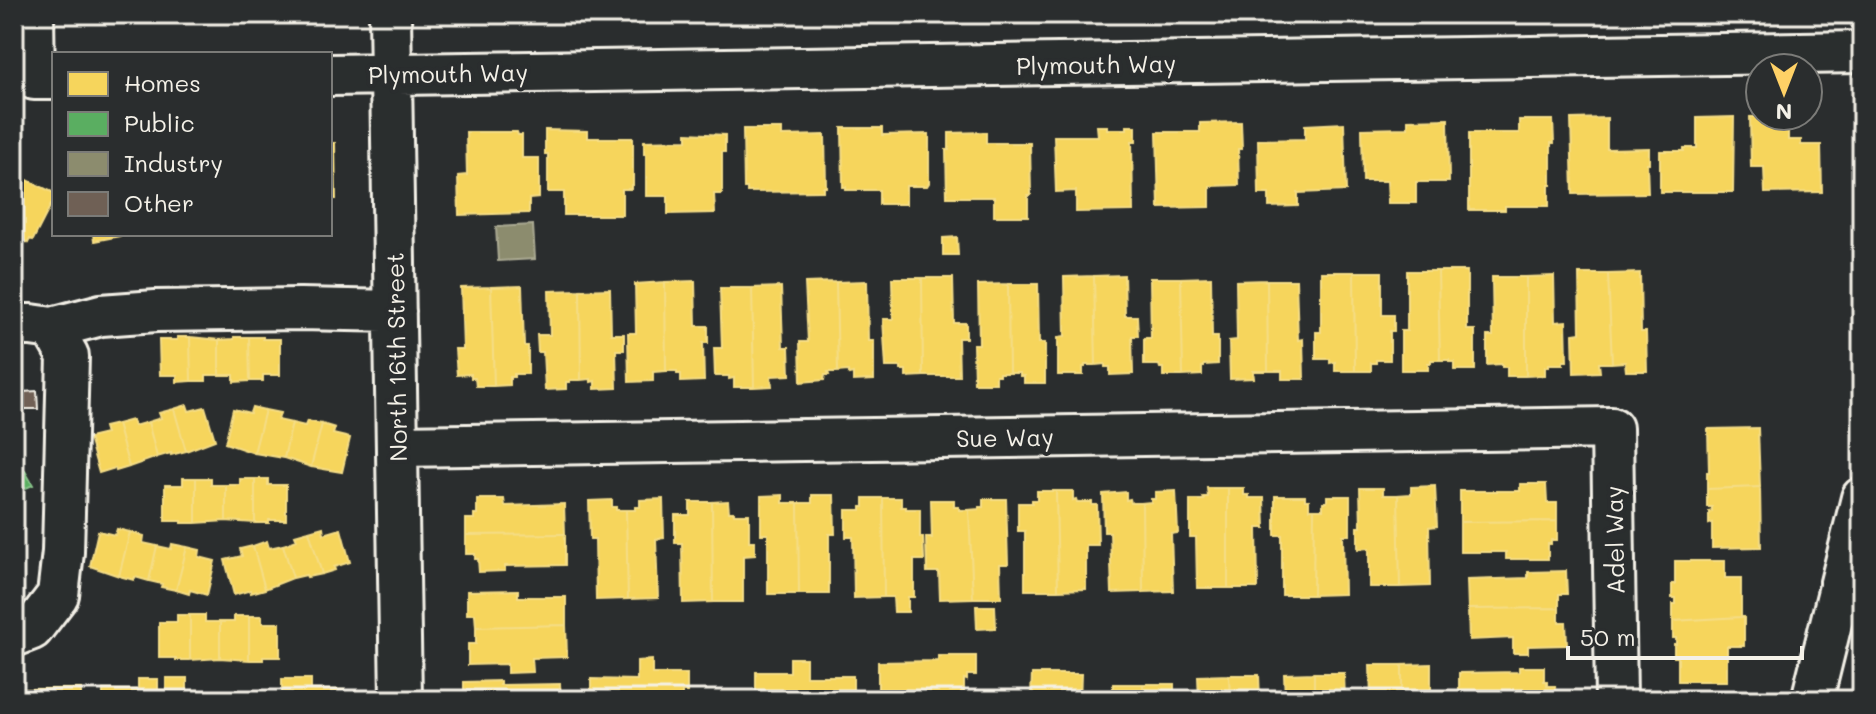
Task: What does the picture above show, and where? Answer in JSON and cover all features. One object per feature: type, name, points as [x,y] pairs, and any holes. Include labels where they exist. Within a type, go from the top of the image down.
[{"type":"street","points":[[33,14],[44,79]]},
{"type":"street","name":"North 16th Street","points":[[390,14],[401,700]]},
{"type":"street","name":"Plymouth Way","points":[[332,75],[1862,52]]},
{"type":"street","points":[[33,327],[101,315],[156,311],[395,311]]},
{"type":"street","points":[[14,636],[32,629],[58,595],[63,552],[68,356],[33,327]]},
{"type":"street","name":"Sue Way","points":[[397,446],[1612,428]]},
{"type":"street","name":"Adel Way","points":[[1612,428],[1616,700]]},
{"type":"street","points":[[1812,700],[1862,498]]},
{"type":"building: Homes","points":[[146,14],[180,14],[180,18],[146,19]]},
{"type":"building: Homes","points":[[1734,117],[1733,192],[1660,192],[1660,151],[1697,148],[1697,118]]},
{"type":"building: Homes","points":[[1607,118],[1607,149],[1649,148],[1648,193],[1573,194],[1571,119]]},
{"type":"building: Homes","points":[[1448,119],[1449,182],[1416,182],[1416,203],[1388,203],[1387,181],[1363,181],[1362,129],[1408,128],[1408,120]]},
{"type":"building: Homes","points":[[1519,120],[1553,120],[1549,206],[1469,210],[1469,133],[1519,133]]},
{"type":"building: Homes","points":[[1241,122],[1239,185],[1210,186],[1210,207],[1159,208],[1157,132],[1200,132],[1200,123]]},
{"type":"building: Homes","points":[[1344,123],[1346,191],[1298,193],[1298,206],[1269,207],[1269,194],[1259,194],[1258,140],[1305,139],[1305,125]]},
{"type":"building: Homes","points":[[1097,126],[1127,129],[1127,126],[1136,126],[1136,141],[1132,141],[1133,211],[1076,212],[1076,191],[1056,192],[1054,136],[1098,136]]},
{"type":"building: Homes","points":[[842,128],[882,128],[882,135],[929,134],[929,183],[927,186],[906,186],[906,204],[879,204],[879,190],[846,190],[843,187]]},
{"type":"building: Homes","points":[[743,129],[782,129],[782,136],[825,135],[826,187],[823,191],[747,192],[744,188]]},
{"type":"building: Homes","points":[[545,130],[587,131],[587,138],[633,138],[633,185],[631,189],[622,189],[622,215],[564,215],[564,192],[548,192]]},
{"type":"building: Homes","points":[[466,132],[517,132],[522,135],[522,158],[539,158],[539,198],[529,199],[529,213],[459,215],[458,176],[467,175]]},
{"type":"building: Homes","points":[[986,132],[986,143],[1030,143],[1031,195],[1028,195],[1028,216],[994,216],[994,197],[947,197],[946,150],[949,150],[949,133]]},
{"type":"building: Homes","points":[[1750,132],[1788,132],[1788,140],[1801,140],[1801,145],[1821,145],[1822,192],[1765,193],[1764,167],[1751,167]]},
{"type":"building: Homes","points":[[687,133],[725,135],[722,194],[714,194],[715,213],[668,214],[668,196],[646,196],[644,141],[687,140]]},
{"type":"building: Homes","points":[[332,143],[335,143],[336,199],[332,199]]},
{"type":"building: Homes","points":[[14,164],[21,167],[17,175],[52,192],[52,203],[33,240],[25,241],[17,259],[14,258]]},
{"type":"building: Homes","points":[[93,236],[120,236],[94,241]]},
{"type":"building: Homes","points":[[957,237],[958,255],[943,255],[943,238]]},
{"type":"building: Homes","points":[[1407,271],[1438,271],[1440,360],[1431,360],[1428,370],[1401,370],[1401,331],[1407,331]]},
{"type":"building: Homes","points":[[1438,271],[1467,271],[1467,330],[1475,330],[1475,370],[1454,370],[1454,362],[1440,360]]},
{"type":"building: Homes","points":[[1321,272],[1354,272],[1355,371],[1335,371],[1335,362],[1316,359],[1316,332],[1321,332]]},
{"type":"building: Homes","points":[[1354,272],[1382,272],[1382,315],[1394,315],[1394,331],[1390,331],[1390,360],[1376,360],[1376,363],[1371,363],[1371,371],[1355,371]]},
{"type":"building: Homes","points":[[1640,273],[1641,332],[1646,332],[1647,371],[1626,371],[1625,362],[1612,363],[1608,274]]},
{"type":"building: Homes","points":[[1579,274],[1608,274],[1612,363],[1599,363],[1600,372],[1574,373],[1573,334],[1580,333]]},
{"type":"building: Homes","points":[[1124,275],[1125,316],[1137,316],[1138,336],[1132,336],[1133,374],[1110,375],[1110,367],[1096,365],[1094,276]]},
{"type":"building: Homes","points":[[1094,276],[1096,365],[1085,365],[1083,375],[1058,375],[1058,337],[1065,336],[1064,277]]},
{"type":"building: Homes","points":[[1554,276],[1555,322],[1566,321],[1567,361],[1549,364],[1545,367],[1545,375],[1526,376],[1526,277]]},
{"type":"building: Homes","points":[[1211,277],[1212,337],[1218,337],[1218,364],[1204,365],[1202,375],[1183,376],[1181,278]]},
{"type":"building: Homes","points":[[1492,277],[1526,277],[1526,376],[1507,376],[1507,367],[1502,367],[1502,364],[1487,365],[1487,336],[1493,336]]},
{"type":"building: Homes","points":[[892,278],[922,278],[923,376],[906,377],[906,370],[901,370],[901,367],[886,367],[883,319],[893,319]]},
{"type":"building: Homes","points":[[922,278],[953,278],[954,323],[966,323],[966,338],[958,338],[959,376],[923,376]]},
{"type":"building: Homes","points":[[1150,278],[1181,278],[1183,376],[1163,376],[1163,368],[1159,365],[1144,365],[1144,338],[1151,338]]},
{"type":"building: Homes","points":[[1267,280],[1296,280],[1298,340],[1303,339],[1304,379],[1282,379],[1282,371],[1268,371]]},
{"type":"building: Homes","points":[[1267,280],[1268,371],[1253,371],[1254,378],[1230,379],[1229,341],[1237,340],[1236,281]]},
{"type":"building: Homes","points":[[695,281],[696,326],[708,326],[708,343],[703,343],[704,381],[681,382],[681,374],[677,371],[666,371],[665,282]]},
{"type":"building: Homes","points":[[867,281],[868,341],[874,341],[874,380],[853,381],[853,374],[849,375],[848,371],[838,372],[836,282]]},
{"type":"building: Homes","points":[[665,282],[666,371],[653,372],[653,381],[629,382],[628,333],[636,333],[635,284]]},
{"type":"building: Homes","points":[[836,282],[838,372],[828,372],[824,380],[801,382],[800,342],[808,342],[805,283]]},
{"type":"building: Homes","points":[[1008,284],[1038,284],[1039,343],[1045,343],[1045,383],[1024,383],[1024,376],[1020,373],[1009,373]]},
{"type":"building: Homes","points":[[1008,284],[1009,373],[996,375],[996,383],[974,383],[973,344],[979,344],[978,285]]},
{"type":"building: Homes","points":[[522,286],[528,374],[514,374],[510,377],[510,385],[494,386],[491,287]]},
{"type":"building: Homes","points":[[491,287],[494,386],[476,386],[471,374],[457,375],[455,349],[463,349],[461,288]]},
{"type":"building: Homes","points":[[781,287],[783,347],[789,347],[790,375],[771,376],[772,386],[754,387],[752,288]]},
{"type":"building: Homes","points":[[720,288],[752,288],[754,387],[734,387],[734,378],[715,376],[714,348],[722,348]]},
{"type":"building: Homes","points":[[610,289],[611,334],[624,334],[624,350],[616,350],[617,388],[595,389],[595,381],[581,380],[580,290]]},
{"type":"building: Homes","points":[[580,290],[581,380],[566,382],[566,389],[545,390],[543,352],[538,352],[537,335],[550,335],[549,291]]},
{"type":"building: Homes","points":[[177,337],[190,337],[191,381],[177,382],[177,375],[160,375],[159,340],[177,340]]},
{"type":"building: Homes","points":[[190,337],[219,340],[219,375],[206,375],[206,381],[191,381]]},
{"type":"building: Homes","points":[[249,337],[250,381],[234,382],[234,375],[219,375],[219,340]]},
{"type":"building: Homes","points":[[249,337],[280,339],[280,375],[263,375],[263,381],[250,381]]},
{"type":"building: Homes","points":[[187,405],[189,411],[205,407],[215,440],[186,451],[174,409]]},
{"type":"building: Homes","points":[[252,407],[265,410],[254,453],[225,443],[233,409],[250,413]]},
{"type":"building: Homes","points":[[174,409],[186,451],[157,457],[148,422],[161,418],[159,413]]},
{"type":"building: Homes","points":[[265,410],[280,413],[278,420],[292,423],[284,458],[254,453]]},
{"type":"building: Homes","points":[[132,420],[134,426],[148,422],[157,457],[129,467],[117,424]]},
{"type":"building: Homes","points":[[307,421],[322,424],[311,467],[284,458],[292,423],[305,426]]},
{"type":"building: Homes","points":[[117,424],[129,467],[99,473],[89,438],[106,434],[104,427]]},
{"type":"building: Homes","points":[[322,424],[335,428],[333,434],[350,438],[342,472],[311,467]]},
{"type":"building: Homes","points":[[1758,428],[1760,487],[1707,489],[1708,429]]},
{"type":"building: Homes","points":[[183,478],[196,478],[196,523],[165,521],[165,485],[183,485]]},
{"type":"building: Homes","points":[[196,478],[211,478],[211,485],[226,485],[226,521],[196,523]]},
{"type":"building: Homes","points":[[240,479],[255,479],[255,523],[226,521],[226,485],[240,485]]},
{"type":"building: Homes","points":[[255,479],[268,479],[268,485],[286,485],[286,520],[255,523]]},
{"type":"building: Homes","points":[[1520,484],[1546,484],[1547,503],[1557,503],[1557,521],[1460,522],[1460,491],[1520,491]]},
{"type":"building: Homes","points":[[1435,486],[1437,526],[1429,527],[1430,586],[1400,587],[1398,495],[1411,494],[1411,487]]},
{"type":"building: Homes","points":[[1760,487],[1761,547],[1712,548],[1709,512],[1712,507],[1707,507],[1707,489]]},
{"type":"building: Homes","points":[[1207,488],[1228,488],[1228,588],[1197,588],[1196,537],[1190,537],[1190,500],[1204,500],[1203,497],[1208,497]]},
{"type":"building: Homes","points":[[1228,488],[1244,488],[1244,495],[1249,495],[1249,498],[1264,498],[1265,528],[1257,528],[1258,588],[1228,588]]},
{"type":"building: Homes","points":[[1360,488],[1383,488],[1383,495],[1398,495],[1400,587],[1369,587],[1369,548],[1358,549]]},
{"type":"building: Homes","points":[[1037,491],[1056,491],[1058,590],[1025,590],[1025,531],[1018,531],[1018,503],[1037,500]]},
{"type":"building: Homes","points":[[1056,491],[1073,491],[1073,500],[1097,505],[1098,545],[1086,545],[1086,589],[1058,590]]},
{"type":"building: Homes","points":[[1176,491],[1178,533],[1171,534],[1173,591],[1143,592],[1142,503],[1155,499],[1155,492]]},
{"type":"building: Homes","points":[[1126,492],[1126,500],[1142,503],[1143,592],[1112,593],[1110,532],[1104,532],[1103,494]]},
{"type":"building: Homes","points":[[783,495],[783,503],[798,503],[799,594],[768,594],[768,534],[761,534],[761,496]]},
{"type":"building: Homes","points":[[812,495],[834,495],[835,534],[829,534],[829,594],[799,594],[798,503],[812,503]]},
{"type":"building: Homes","points":[[1275,496],[1305,496],[1305,500],[1309,500],[1309,509],[1314,509],[1313,595],[1282,595],[1282,535],[1275,535]]},
{"type":"building: Homes","points":[[1327,496],[1350,496],[1350,535],[1343,535],[1344,594],[1313,595],[1314,509],[1323,509]]},
{"type":"building: Homes","points":[[864,498],[883,498],[884,597],[854,598],[853,537],[846,537],[846,510],[861,510]]},
{"type":"building: Homes","points":[[883,498],[901,498],[901,507],[920,509],[924,560],[914,560],[914,597],[908,597],[908,612],[894,612],[893,597],[884,597]]},
{"type":"building: Homes","points":[[477,499],[504,499],[505,506],[564,504],[565,534],[466,535],[466,519],[474,519],[474,514],[477,514]]},
{"type":"building: Homes","points":[[663,499],[664,538],[656,539],[658,598],[628,599],[626,510],[640,507],[640,500]]},
{"type":"building: Homes","points":[[983,499],[1006,499],[1008,564],[1000,564],[1001,598],[973,598],[969,510],[983,507]]},
{"type":"building: Homes","points":[[612,500],[612,507],[616,510],[626,510],[628,599],[596,600],[595,539],[590,539],[589,501]]},
{"type":"building: Homes","points":[[931,500],[954,500],[954,507],[969,510],[973,598],[940,599],[939,572],[927,572],[926,537],[932,539]]},
{"type":"building: Homes","points":[[728,501],[729,512],[749,514],[749,541],[755,541],[755,555],[743,556],[743,602],[713,602],[712,502]]},
{"type":"building: Homes","points":[[690,502],[712,502],[713,602],[683,603],[682,543],[675,543],[675,515],[690,515]]},
{"type":"building: Homes","points":[[1557,521],[1557,540],[1551,540],[1548,544],[1548,559],[1506,559],[1506,552],[1460,552],[1460,522]]},
{"type":"building: Homes","points":[[323,527],[324,534],[341,529],[350,562],[322,574],[309,531]]},
{"type":"building: Homes","points":[[117,529],[130,532],[119,576],[90,566],[98,531],[115,535]]},
{"type":"building: Homes","points":[[309,531],[322,574],[293,578],[283,545],[297,540],[295,535]]},
{"type":"building: Homes","points":[[130,532],[144,536],[143,543],[157,546],[149,581],[119,576]]},
{"type":"building: Homes","points":[[565,534],[565,565],[505,566],[505,571],[479,572],[475,554],[466,554],[466,535]]},
{"type":"building: Homes","points":[[267,541],[269,548],[283,545],[293,578],[265,589],[253,546]]},
{"type":"building: Homes","points":[[172,544],[187,547],[176,590],[149,581],[157,546],[171,549]]},
{"type":"building: Homes","points":[[253,546],[265,589],[234,595],[225,560],[242,556],[240,549]]},
{"type":"building: Homes","points":[[187,547],[200,550],[199,557],[215,561],[207,595],[176,590]]},
{"type":"building: Homes","points":[[1675,561],[1725,561],[1725,578],[1741,578],[1741,617],[1673,621],[1673,604],[1676,604],[1676,598],[1672,598]]},
{"type":"building: Homes","points":[[1566,571],[1567,594],[1559,594],[1559,608],[1468,609],[1467,580],[1528,578],[1528,572]]},
{"type":"building: Homes","points":[[518,590],[518,597],[566,597],[566,625],[476,627],[475,614],[467,614],[467,591]]},
{"type":"building: Homes","points":[[976,606],[995,606],[996,628],[977,629]]},
{"type":"building: Homes","points":[[1559,608],[1559,622],[1566,622],[1567,645],[1528,646],[1528,653],[1513,653],[1513,638],[1469,640],[1468,609]]},
{"type":"building: Homes","points":[[177,615],[190,615],[190,660],[159,658],[159,622],[177,622]]},
{"type":"building: Homes","points":[[190,615],[205,615],[205,622],[220,622],[220,658],[190,660]]},
{"type":"building: Homes","points":[[234,616],[249,616],[249,660],[220,658],[220,622],[234,622]]},
{"type":"building: Homes","points":[[249,616],[262,616],[262,623],[280,623],[280,657],[249,660]]},
{"type":"building: Homes","points":[[1744,617],[1744,646],[1727,646],[1727,681],[1678,681],[1673,621]]},
{"type":"building: Homes","points":[[566,625],[567,657],[532,658],[533,672],[507,673],[507,664],[468,665],[468,644],[476,644],[476,627]]},
{"type":"building: Homes","points":[[938,656],[976,656],[976,675],[967,675],[964,690],[878,693],[878,662],[938,661]]},
{"type":"building: Homes","points":[[790,658],[806,658],[806,676],[853,676],[853,700],[767,700],[767,695],[763,696],[764,690],[756,690],[756,672],[790,672]]},
{"type":"building: Homes","points":[[652,660],[652,674],[687,674],[687,692],[682,692],[678,700],[591,700],[591,679],[637,680],[637,661]]},
{"type":"building: Homes","points":[[1431,664],[1431,700],[1402,700],[1402,665]]},
{"type":"building: Homes","points":[[1370,665],[1402,665],[1402,700],[1371,700]]},
{"type":"building: Homes","points":[[1519,667],[1544,667],[1544,681],[1547,681],[1547,686],[1555,686],[1556,700],[1459,700],[1459,673],[1519,672]]},
{"type":"building: Homes","points":[[1314,673],[1314,700],[1285,700],[1284,674]]},
{"type":"building: Homes","points":[[1314,673],[1344,673],[1345,700],[1314,700]]},
{"type":"building: Homes","points":[[1032,674],[1081,674],[1080,700],[1028,700]]},
{"type":"building: Homes","points":[[1229,675],[1259,675],[1260,700],[1230,700]]},
{"type":"building: Homes","points":[[1229,675],[1230,700],[1199,700],[1198,676]]},
{"type":"building: Homes","points":[[166,678],[187,678],[187,691],[221,690],[221,700],[162,700]]},
{"type":"building: Homes","points":[[138,679],[158,679],[162,700],[103,700],[103,690],[138,690]]},
{"type":"building: Homes","points":[[282,679],[311,679],[311,690],[344,690],[344,700],[249,700],[249,696],[282,696]]},
{"type":"building: Homes","points":[[500,681],[500,685],[560,684],[561,700],[464,699],[464,682]]},
{"type":"building: Homes","points":[[1113,684],[1143,684],[1143,700],[1113,700]]},
{"type":"building: Homes","points":[[1143,684],[1174,684],[1174,700],[1143,700]]},
{"type":"building: Homes","points":[[14,689],[21,689],[21,700],[14,700]]},
{"type":"building: Homes","points":[[21,689],[81,689],[81,700],[21,700]]},
{"type":"building: Homes","points":[[964,690],[964,700],[878,700],[878,693]]},
{"type":"building: Public","points":[[25,471],[33,485],[14,493],[14,474]]},
{"type":"building: Industry","points":[[533,225],[535,259],[498,261],[496,227]]},
{"type":"building: Other","points":[[37,391],[38,409],[24,409],[23,392]]}]
